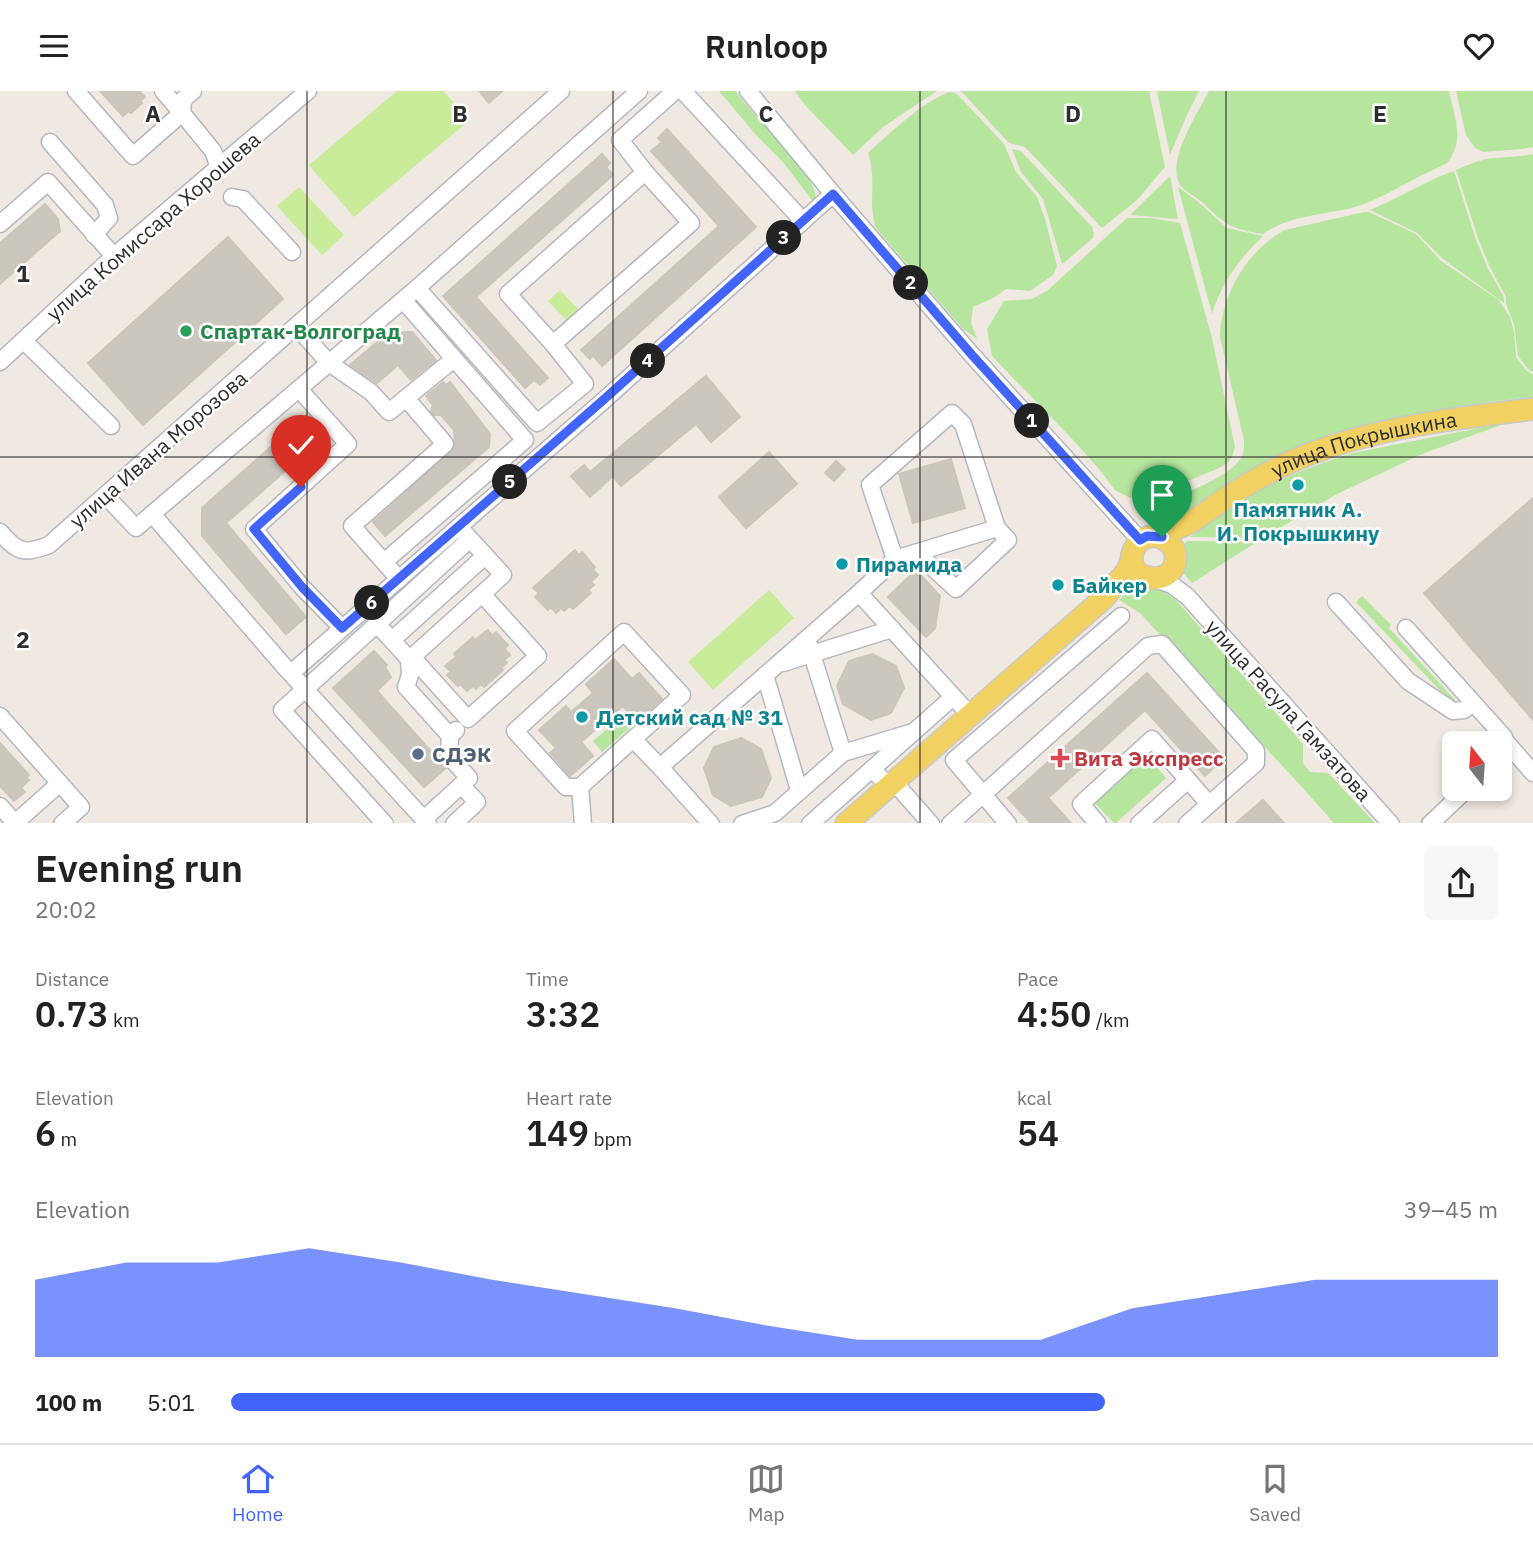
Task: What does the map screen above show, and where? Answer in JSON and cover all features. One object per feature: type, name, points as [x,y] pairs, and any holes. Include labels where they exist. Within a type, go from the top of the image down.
[{"type":"main road","name":"улица Покрышкина","points":[[1147,538],[1186,524],[1264,476],[1328,447],[1433,422],[1533,409]]},
{"type":"main road","name":"улица Покрышкина","points":[[1175,557],[1179,542],[1186,532],[1207,512]]},
{"type":"main road","points":[[847,823],[1104,598],[1126,572],[1135,546],[1147,538],[1162,537],[1173,547],[1175,557],[1169,573],[1104,598]]},
{"type":"main road","points":[[1132,560],[1138,573],[1154,579]]},
{"type":"street","points":[[76,91],[133,156],[182,113],[183,100],[193,91]]},
{"type":"street","points":[[163,91],[213,151],[221,165]]},
{"type":"street","name":"улица Комиссара Хорошева","points":[[0,362],[114,256],[308,91]]},
{"type":"street","name":"улица Ивана Морозова","points":[[0,532],[12,546],[23,551],[49,545],[561,91]]},
{"type":"street","points":[[106,496],[136,528],[417,288],[639,91]]},
{"type":"street","points":[[553,344],[691,223],[620,140],[674,91]]},
{"type":"street","points":[[684,91],[803,221]]},
{"type":"street","points":[[748,91],[972,355],[1147,538]]},
{"type":"street","points":[[50,142],[105,205],[109,218],[94,235]]},
{"type":"street","points":[[601,402],[508,294],[645,171]]},
{"type":"street","points":[[0,225],[48,182],[114,256]]},
{"type":"street","points":[[384,823],[282,710],[377,624],[465,533],[601,402],[833,194]]},
{"type":"street","points":[[232,197],[243,198],[292,252]]},
{"type":"street","points":[[417,288],[537,423],[585,384]]},
{"type":"street","points":[[384,562],[525,440],[403,300]]},
{"type":"street","points":[[297,327],[329,363],[370,392],[388,412],[454,359]]},
{"type":"street","points":[[24,341],[111,426]]},
{"type":"street","points":[[299,389],[348,444],[254,529],[302,587],[342,628]]},
{"type":"street","points":[[399,579],[352,526],[445,444],[406,398]]},
{"type":"street","points":[[895,559],[870,485],[952,413],[963,424],[997,528],[1008,540],[956,589],[917,554]]},
{"type":"street","points":[[152,514],[305,689],[426,821],[469,778],[449,755],[450,736],[538,656],[482,594]]},
{"type":"street","points":[[660,767],[771,670],[809,646],[895,559],[997,528]]},
{"type":"street","points":[[450,736],[406,687],[411,658],[503,575],[465,533]]},
{"type":"street","points":[[291,673],[399,579],[465,533]]},
{"type":"street","points":[[392,640],[485,556]]},
{"type":"street","name":"улица Расула Гамзатова","points":[[1175,557],[1187,596]]},
{"type":"street","name":"улица Расула Гамзатова","points":[[1154,579],[1172,585],[1187,596],[1390,823]]},
{"type":"street","points":[[859,593],[970,715]]},
{"type":"street","points":[[1336,602],[1408,681],[1453,711],[1464,710],[1473,703]]},
{"type":"street","points":[[1007,823],[954,760],[1121,616]]},
{"type":"street","points":[[377,624],[468,719]]},
{"type":"street","points":[[1406,628],[1499,731]]},
{"type":"street","points":[[809,646],[891,629]]},
{"type":"street","points":[[624,632],[682,695],[580,787],[566,787],[516,731],[624,632]]},
{"type":"street","points":[[951,823],[1148,646],[1162,644],[1256,751],[1256,763],[1188,823]]},
{"type":"street","points":[[809,646],[843,753]]},
{"type":"street","points":[[1043,651],[1060,669]]},
{"type":"street","points":[[771,670],[799,790]]},
{"type":"street","points":[[811,823],[953,697]]},
{"type":"street","points":[[0,716],[80,807],[63,823]]},
{"type":"street","points":[[744,823],[775,813],[843,753],[913,732]]},
{"type":"street","points":[[633,739],[710,823]]},
{"type":"street","points":[[1097,823],[1081,804],[1152,739],[1209,804]]},
{"type":"street","points":[[1512,757],[1533,773]]},
{"type":"street","points":[[872,769],[883,781],[894,782],[930,823]]},
{"type":"street","points":[[1140,823],[1188,780]]},
{"type":"street","points":[[0,806],[14,823],[60,783]]},
{"type":"street","points":[[455,823],[477,802],[461,785]]},
{"type":"street","points":[[580,787],[583,823]]},
{"type":"street","points":[[1431,823],[1454,801]]},
{"type":"green space","points":[[397,91],[443,91],[470,120],[354,217],[309,165]]},
{"type":"green space","points":[[719,91],[735,91],[783,147],[811,183],[816,198],[815,204],[782,161]]},
{"type":"green space","points":[[795,91],[937,91],[883,127],[853,155]]},
{"type":"green space","points":[[961,91],[1149,91],[1165,167],[1137,200],[1102,228],[1025,147],[1009,143]]},
{"type":"green space","points":[[1157,91],[1199,91],[1170,155]]},
{"type":"green space","points":[[1209,91],[1449,91],[1457,128],[1456,146],[1447,163],[1372,201],[1296,219],[1263,234],[1252,232],[1235,228],[1223,221],[1183,188],[1177,176],[1179,152],[1184,138]]},
{"type":"green space","points":[[1456,91],[1533,91],[1533,147],[1483,152],[1475,148],[1466,135]]},
{"type":"green space","points":[[950,92],[957,94],[1004,144],[1016,172],[1037,197],[1057,266],[1053,275],[1030,291],[1006,289],[973,307],[971,323],[977,339],[962,328],[875,227],[872,209],[872,172],[868,153],[918,110]]},
{"type":"green space","points":[[1012,149],[1021,151],[1092,227],[1093,238],[1060,266],[1061,260],[1043,199],[1021,172]]},
{"type":"green space","points":[[1533,154],[1533,372],[1518,356],[1514,324],[1506,297],[1478,238],[1456,170],[1484,160]]},
{"type":"green space","points":[[1454,171],[1476,240],[1504,297],[1504,303],[1443,259],[1417,233],[1370,210]]},
{"type":"green space","points":[[1170,176],[1178,219],[1130,215]]},
{"type":"green space","points":[[299,187],[344,235],[322,255],[277,206]]},
{"type":"green space","points":[[1178,187],[1227,228],[1263,236],[1232,272],[1212,314]]},
{"type":"green space","points":[[1364,212],[1416,234],[1441,261],[1499,300],[1510,317],[1516,357],[1533,375],[1533,397],[1408,417],[1175,523],[1153,528],[1148,518],[1159,503],[1219,477],[1230,470],[1243,454],[1243,437],[1220,337],[1225,305],[1248,261],[1259,249],[1285,230]]},
{"type":"green space","points":[[1127,218],[1151,218],[1180,223],[1212,338],[1235,447],[1228,463],[1140,499],[1131,498],[1115,490],[1075,442],[992,356],[987,329],[1004,301],[1032,299],[1048,290]]},
{"type":"green space","points":[[560,290],[581,312],[569,323],[548,301]]},
{"type":"green space","points":[[1509,422],[1422,454],[1337,494],[1263,538],[1190,537],[1252,494],[1323,463],[1353,453]]},
{"type":"green space","points":[[1188,541],[1257,542],[1192,583],[1184,573],[1180,561],[1182,545]]},
{"type":"green space","points":[[1152,587],[1176,600],[1303,744],[1303,763],[1310,772],[1328,773],[1375,823],[1334,823],[1140,613],[1119,600],[1128,591]]},
{"type":"green space","points":[[769,590],[794,618],[713,690],[688,662]]},
{"type":"green space","points":[[1362,596],[1391,625],[1389,628],[1455,700],[1451,702],[1356,602]]},
{"type":"green space","points":[[624,715],[634,724],[602,752],[593,741]]},
{"type":"green space","points":[[1146,755],[1166,778],[1114,823],[1094,802]]},
{"type":"building","points":[[100,91],[139,91],[145,97],[131,113],[129,111],[123,116]]},
{"type":"building","points":[[479,91],[502,91],[489,103]]},
{"type":"building","points":[[667,129],[756,227],[602,366],[593,355],[590,359],[581,350],[719,226],[651,151],[662,142],[658,138]]},
{"type":"building","points":[[602,154],[610,163],[606,167],[613,175],[476,297],[548,378],[540,385],[534,380],[525,388],[443,296]]},
{"type":"building","points":[[45,204],[58,219],[60,231],[0,284],[0,243]]},
{"type":"building","name":"Спартак-Волгоград","points":[[228,237],[283,299],[143,425],[88,363]]},
{"type":"building","points":[[412,332],[436,360],[411,380],[398,365],[377,383],[350,365],[388,333]]},
{"type":"building","points":[[706,376],[740,417],[711,442],[696,424],[621,486],[613,476],[590,497],[571,476],[584,465],[590,472]]},
{"type":"building","points":[[443,382],[446,385],[450,382],[490,434],[489,447],[385,536],[373,522],[455,448],[454,430],[441,415],[434,415],[431,411],[433,405],[426,396]]},
{"type":"building","points":[[300,421],[318,442],[226,523],[306,617],[286,634],[202,536],[202,508]]},
{"type":"building","points":[[769,452],[797,484],[746,528],[719,497]]},
{"type":"building","points":[[951,459],[965,508],[913,523],[899,474]]},
{"type":"building","points":[[836,461],[845,469],[834,481],[825,473]]},
{"type":"building","points":[[1533,498],[1533,720],[1424,593]]},
{"type":"building","points":[[575,550],[579,555],[582,552],[595,567],[593,570],[598,575],[591,582],[594,585],[588,590],[591,593],[573,609],[570,606],[564,611],[561,608],[556,613],[551,607],[548,610],[535,597],[539,593],[533,588]]},
{"type":"building","points":[[916,570],[940,596],[935,628],[926,637],[888,597]]},
{"type":"building","points":[[488,630],[492,635],[496,632],[508,645],[504,649],[510,655],[504,660],[507,663],[501,668],[503,670],[484,687],[481,684],[476,689],[473,686],[467,691],[447,675],[451,672],[445,666],[473,637],[475,640]]},
{"type":"building","points":[[374,651],[387,665],[385,667],[391,677],[377,691],[446,768],[424,787],[333,688]]},
{"type":"building","points":[[872,654],[896,666],[904,688],[891,713],[871,720],[843,704],[837,686],[849,661]]},
{"type":"building","name":"Детский сад № 31","points":[[614,659],[632,679],[639,673],[662,699],[636,722],[623,706],[581,742],[593,756],[570,776],[550,753],[556,748],[539,730],[566,706],[571,712],[593,693],[586,684]]},
{"type":"building","points":[[1147,673],[1224,758],[1205,776],[1145,710],[1048,798],[1071,823],[1031,823],[1008,798]]},
{"type":"building","points":[[741,738],[761,749],[771,778],[762,797],[731,806],[713,795],[704,768],[714,747]]},
{"type":"building","points":[[0,743],[29,775],[26,777],[29,780],[21,788],[25,792],[14,801],[0,786]]},
{"type":"building","points":[[1263,800],[1284,823],[1236,823]]},
{"type":"place","name":"Спартак-Волгоград","points":[[186,331]]},
{"type":"place","name":"Памятник А. И. Покрышкину","points":[[1298,485]]},
{"type":"place","name":"Пирамида","points":[[842,564]]},
{"type":"place","name":"Байкер","points":[[1058,585]]},
{"type":"place","name":"Детский сад № 31","points":[[582,717]]},
{"type":"place","name":"СДЭК","points":[[418,754]]},
{"type":"place","name":"Вита Экспресс","points":[[1060,758]]},
{"type":"route","points":[[301,487],[254,529],[302,587],[342,628],[601,402],[833,194],[972,355],[1140,540],[1147,536],[1162,537]]}]
